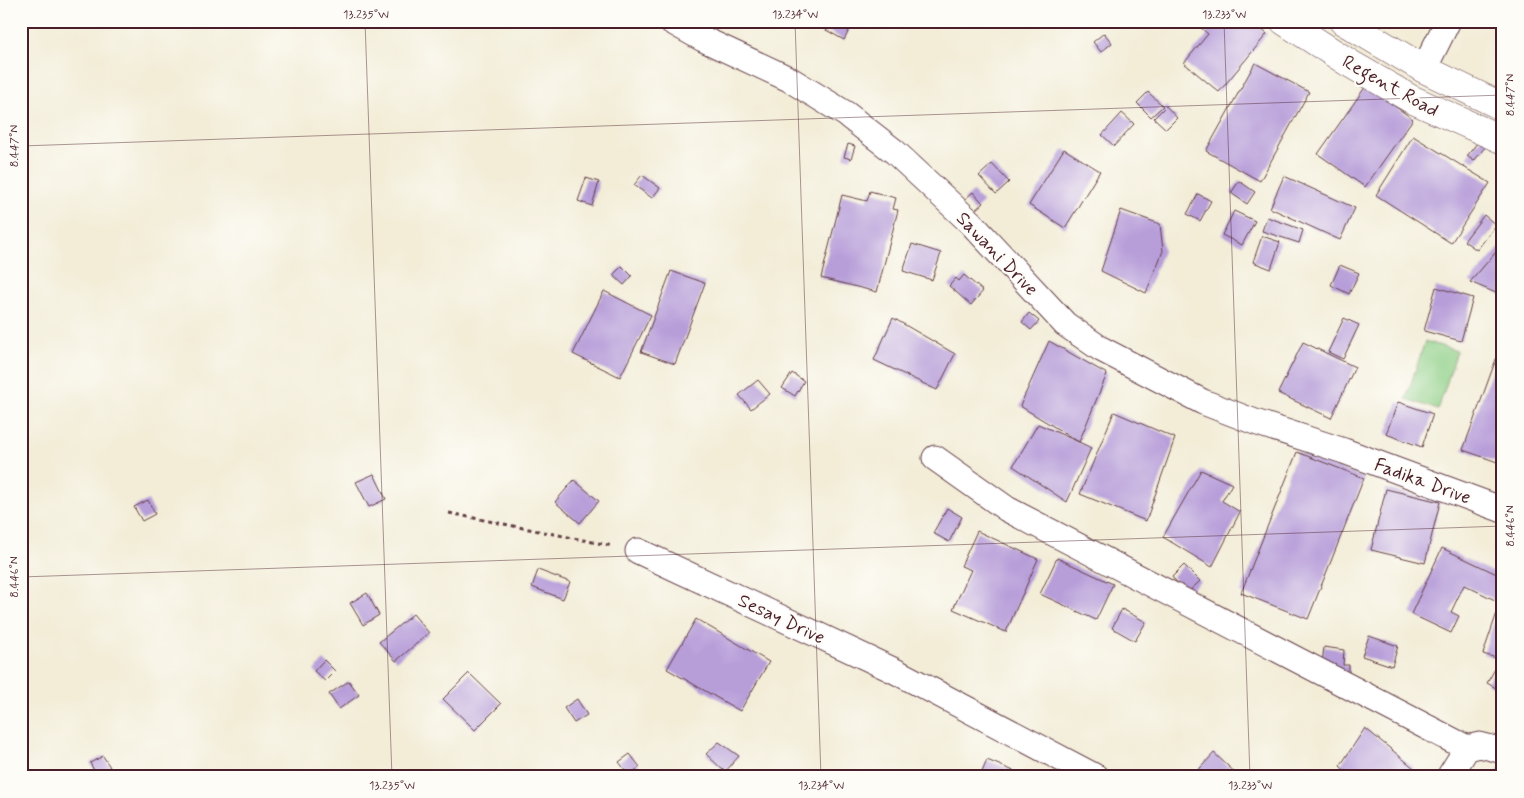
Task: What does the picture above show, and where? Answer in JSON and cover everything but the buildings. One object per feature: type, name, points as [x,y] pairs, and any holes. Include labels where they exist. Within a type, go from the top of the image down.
[{"type":"main road","name":"Regent Road","points":[[1284,21],[1411,100],[1503,140]]},
{"type":"main road","name":"Regent Road","points":[[1343,21],[1424,69],[1503,107]]},
{"type":"street","name":"Sawani Drive","points":[[671,21],[703,39],[789,79],[846,114],[888,146],[971,224],[1065,324],[1101,349],[1203,402],[1255,422],[1344,451]]},
{"type":"street","points":[[1424,69],[1448,21]]},
{"type":"street","name":"Fadika Drive","points":[[1344,451],[1503,510]]},
{"type":"street","points":[[935,458],[1008,509],[1467,748],[1480,745],[1503,751]]},
{"type":"street","name":"Sesay Drive","points":[[638,551],[895,671],[1096,777]]},
{"type":"street","points":[[1449,777],[1467,748]]},
{"type":"path","points":[[449,513],[638,551]]},
{"type":"green space","points":[[1425,341],[1457,351],[1438,410],[1406,399]]}]
